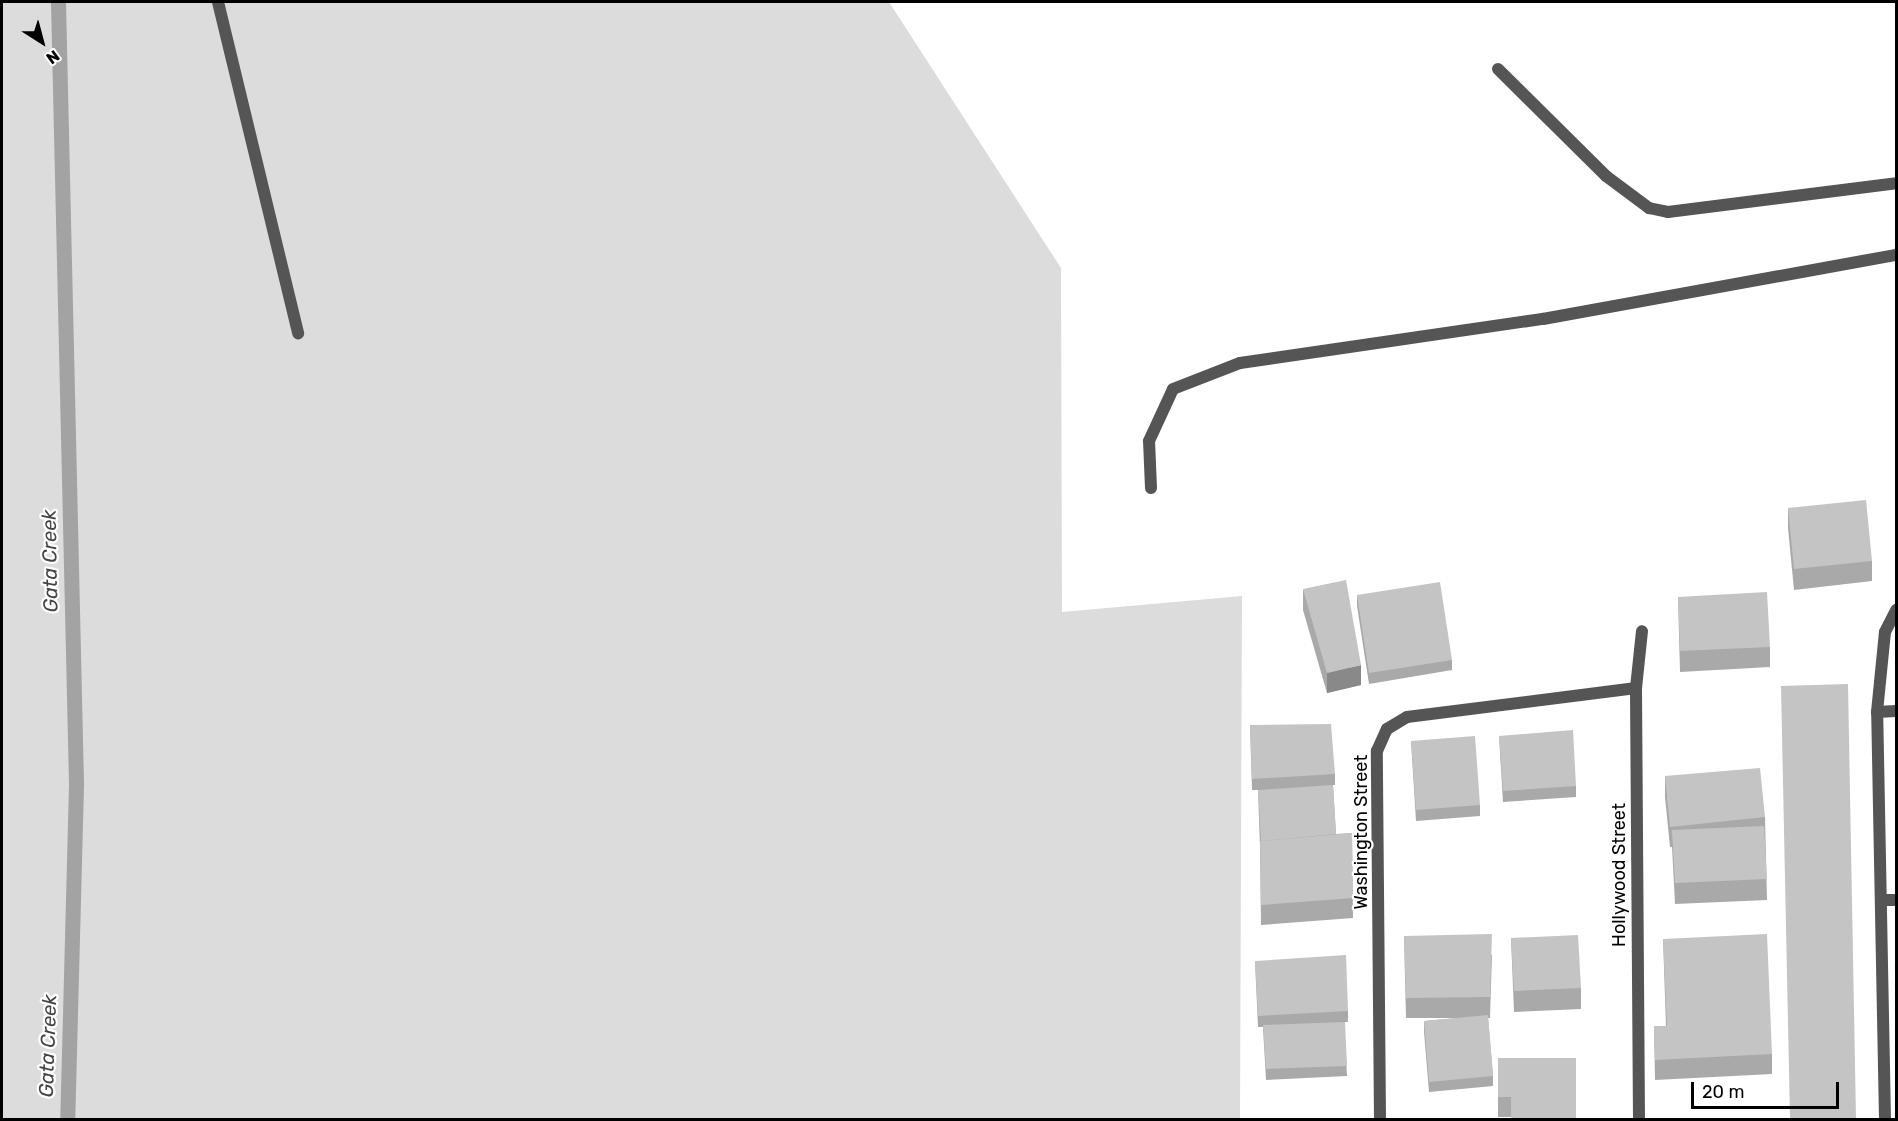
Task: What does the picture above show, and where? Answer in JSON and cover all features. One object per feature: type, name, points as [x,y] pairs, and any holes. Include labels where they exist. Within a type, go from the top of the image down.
[{"type":"street","points":[[218,2],[298,333]]},
{"type":"street","points":[[1498,69],[1606,176],[1649,208],[1668,212],[1896,183]]},
{"type":"street","points":[[1151,488],[1149,441],[1173,389],[1240,363],[1543,319],[1896,255]]},
{"type":"street","points":[[1885,1119],[1891,1102],[1881,900],[1877,711],[1885,632],[1896,610]]},
{"type":"street","name":"Hollywood Street","points":[[1639,1119],[1636,688],[1642,631]]},
{"type":"street","name":"Washington Street","points":[[1380,1119],[1377,751],[1387,729],[1407,717],[1636,688]]},
{"type":"street","points":[[1877,711],[1896,711]]},
{"type":"street","points":[[1881,900],[1896,900]]},
{"type":"shaded area","points":[[2,2],[889,2],[1061,268],[1062,612],[1242,596],[1240,1119],[2,1120]]},
{"type":"building","points":[[1866,500],[1872,561],[1794,569],[1788,508]]},
{"type":"building","points":[[1346,580],[1361,665],[1327,673],[1303,589]]},
{"type":"building","points":[[1440,582],[1452,660],[1369,673],[1357,595]]},
{"type":"building","points":[[1767,592],[1770,647],[1680,651],[1678,597]]},
{"type":"building","points":[[1848,684],[1856,1119],[1790,1119],[1781,686]]},
{"type":"building","points":[[1331,724],[1335,774],[1252,779],[1250,725]]},
{"type":"building","points":[[1573,730],[1576,786],[1503,791],[1499,736]]},
{"type":"building","points":[[1475,736],[1480,805],[1416,810],[1411,741]]},
{"type":"building","points":[[1760,768],[1765,817],[1670,827],[1665,776]]},
{"type":"building","points":[[1333,785],[1336,834],[1261,841],[1258,790]]},
{"type":"building","points":[[1764,826],[1767,879],[1675,883],[1672,830]]},
{"type":"building","points":[[1352,833],[1353,898],[1261,905],[1260,841]]},
{"type":"building","points":[[1492,934],[1490,997],[1406,998],[1404,936]]},
{"type":"building","points":[[1767,934],[1772,1054],[1655,1060],[1654,1026],[1667,1026],[1663,939]]},
{"type":"building","points":[[1578,935],[1581,988],[1514,991],[1511,938]]},
{"type":"building","points":[[1346,955],[1348,1011],[1258,1016],[1255,961]]},
{"type":"building","points":[[1488,1015],[1493,1076],[1429,1082],[1424,1021]]},
{"type":"building","points":[[1345,1022],[1347,1066],[1266,1069],[1263,1025]]},
{"type":"building","points":[[1498,1058],[1576,1058],[1576,1119],[1511,1119],[1511,1097],[1498,1097]]},
{"type":"waterway","name":"Gata Creek","points":[[58,2],[76,785],[67,1120]]}]
